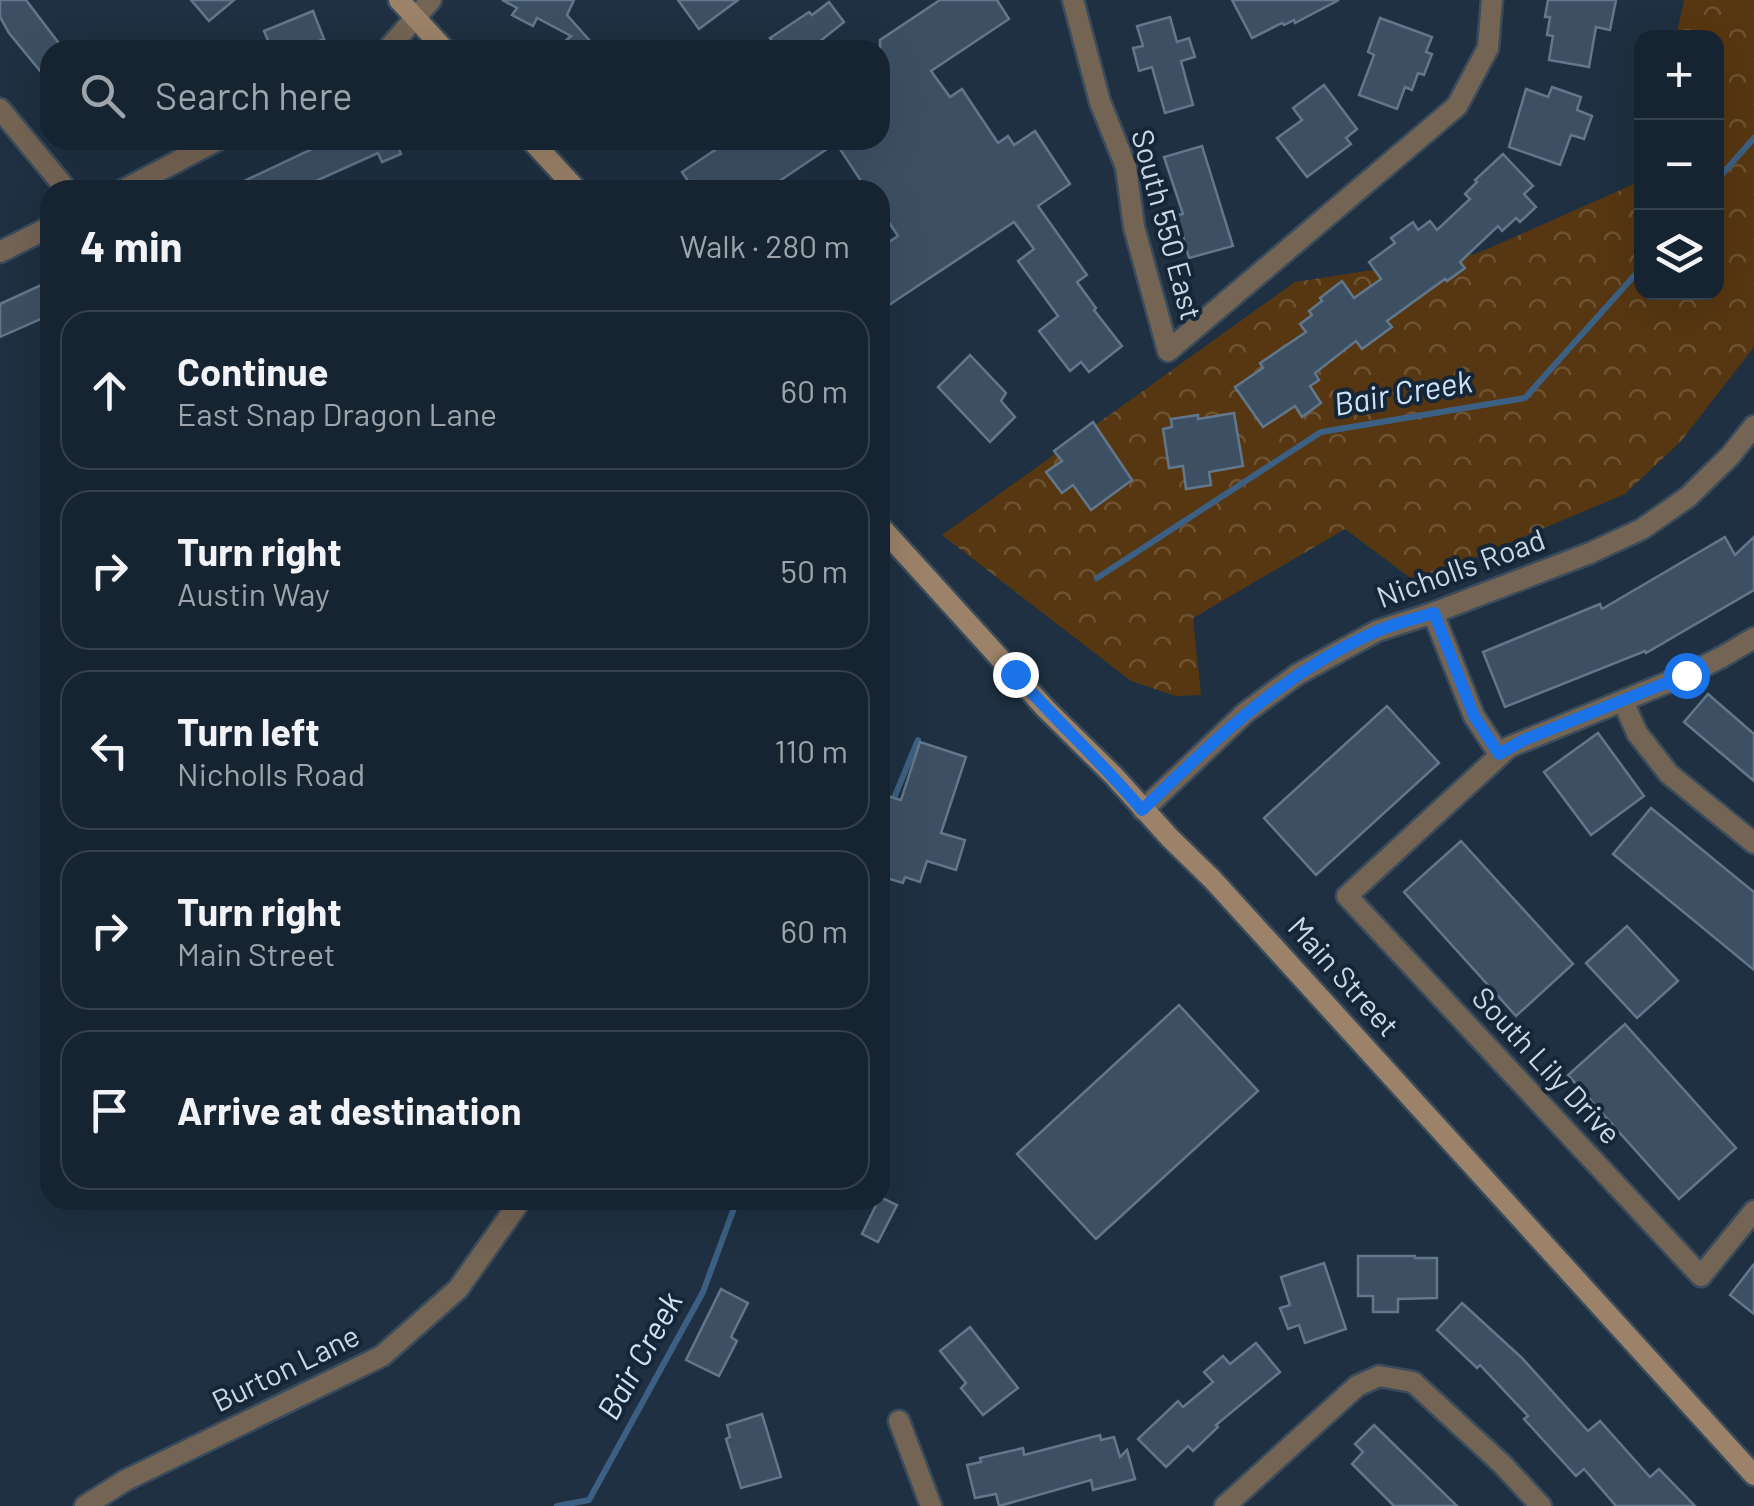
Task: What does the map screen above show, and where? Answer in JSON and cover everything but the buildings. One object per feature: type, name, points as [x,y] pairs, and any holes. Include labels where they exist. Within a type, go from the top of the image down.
[{"type":"main road","points":[[399,0],[436,40]]},
{"type":"main road","points":[[540,150],[567,180]]},
{"type":"main road","name":"Main Street","points":[[890,537],[1046,709],[1213,880],[1754,1475]]},
{"type":"street","points":[[396,40],[431,0]]},
{"type":"street","name":"South 550 East","points":[[1073,0],[1100,102],[1126,167],[1134,228],[1168,351],[1456,106],[1488,48],[1492,0]]},
{"type":"street","points":[[0,108],[59,180]]},
{"type":"street","points":[[142,180],[199,150]]},
{"type":"street","points":[[0,252],[40,232]]},
{"type":"street","name":"Nicholls Road","points":[[1142,810],[1246,712],[1298,674],[1378,631],[1434,613],[1642,528],[1688,497],[1754,426]]},
{"type":"street","points":[[1434,613],[1474,716],[1499,754],[1524,740],[1686,675],[1754,638]]},
{"type":"street","points":[[1623,702],[1636,734],[1669,774],[1754,843]]},
{"type":"street","name":"South Lily Drive","points":[[1499,754],[1347,896],[1701,1276],[1754,1211]]},
{"type":"street","name":"Burton Lane","points":[[85,1506],[126,1480],[382,1356],[458,1289],[514,1210]]},
{"type":"street","points":[[1225,1506],[1357,1386],[1379,1376],[1413,1382],[1502,1464],[1541,1506]]},
{"type":"street","points":[[899,1422],[931,1506]]},
{"type":"green space","points":[[1684,0],[1754,0],[1754,347],[1681,441],[1625,494],[1416,582],[1345,529],[1193,618],[1201,695],[1176,696],[1131,681],[942,535],[1295,282],[1476,254],[1634,184],[1634,300],[1724,300],[1724,30],[1678,30]]},
{"type":"waterway","name":"Bair Creek","points":[[1724,172],[1754,138]]},
{"type":"waterway","name":"Bair Creek","points":[[1097,578],[1321,432],[1525,398],[1634,276]]},
{"type":"waterway","name":"Bair Creek","points":[[892,803],[918,740]]},
{"type":"waterway","name":"Bair Creek","points":[[557,1506],[589,1500],[703,1292],[733,1210]]},
{"type":"route","points":[[1015,674],[1142,810],[1246,712],[1298,674],[1378,631],[1434,613],[1474,716],[1499,754],[1524,740],[1686,675]]}]
